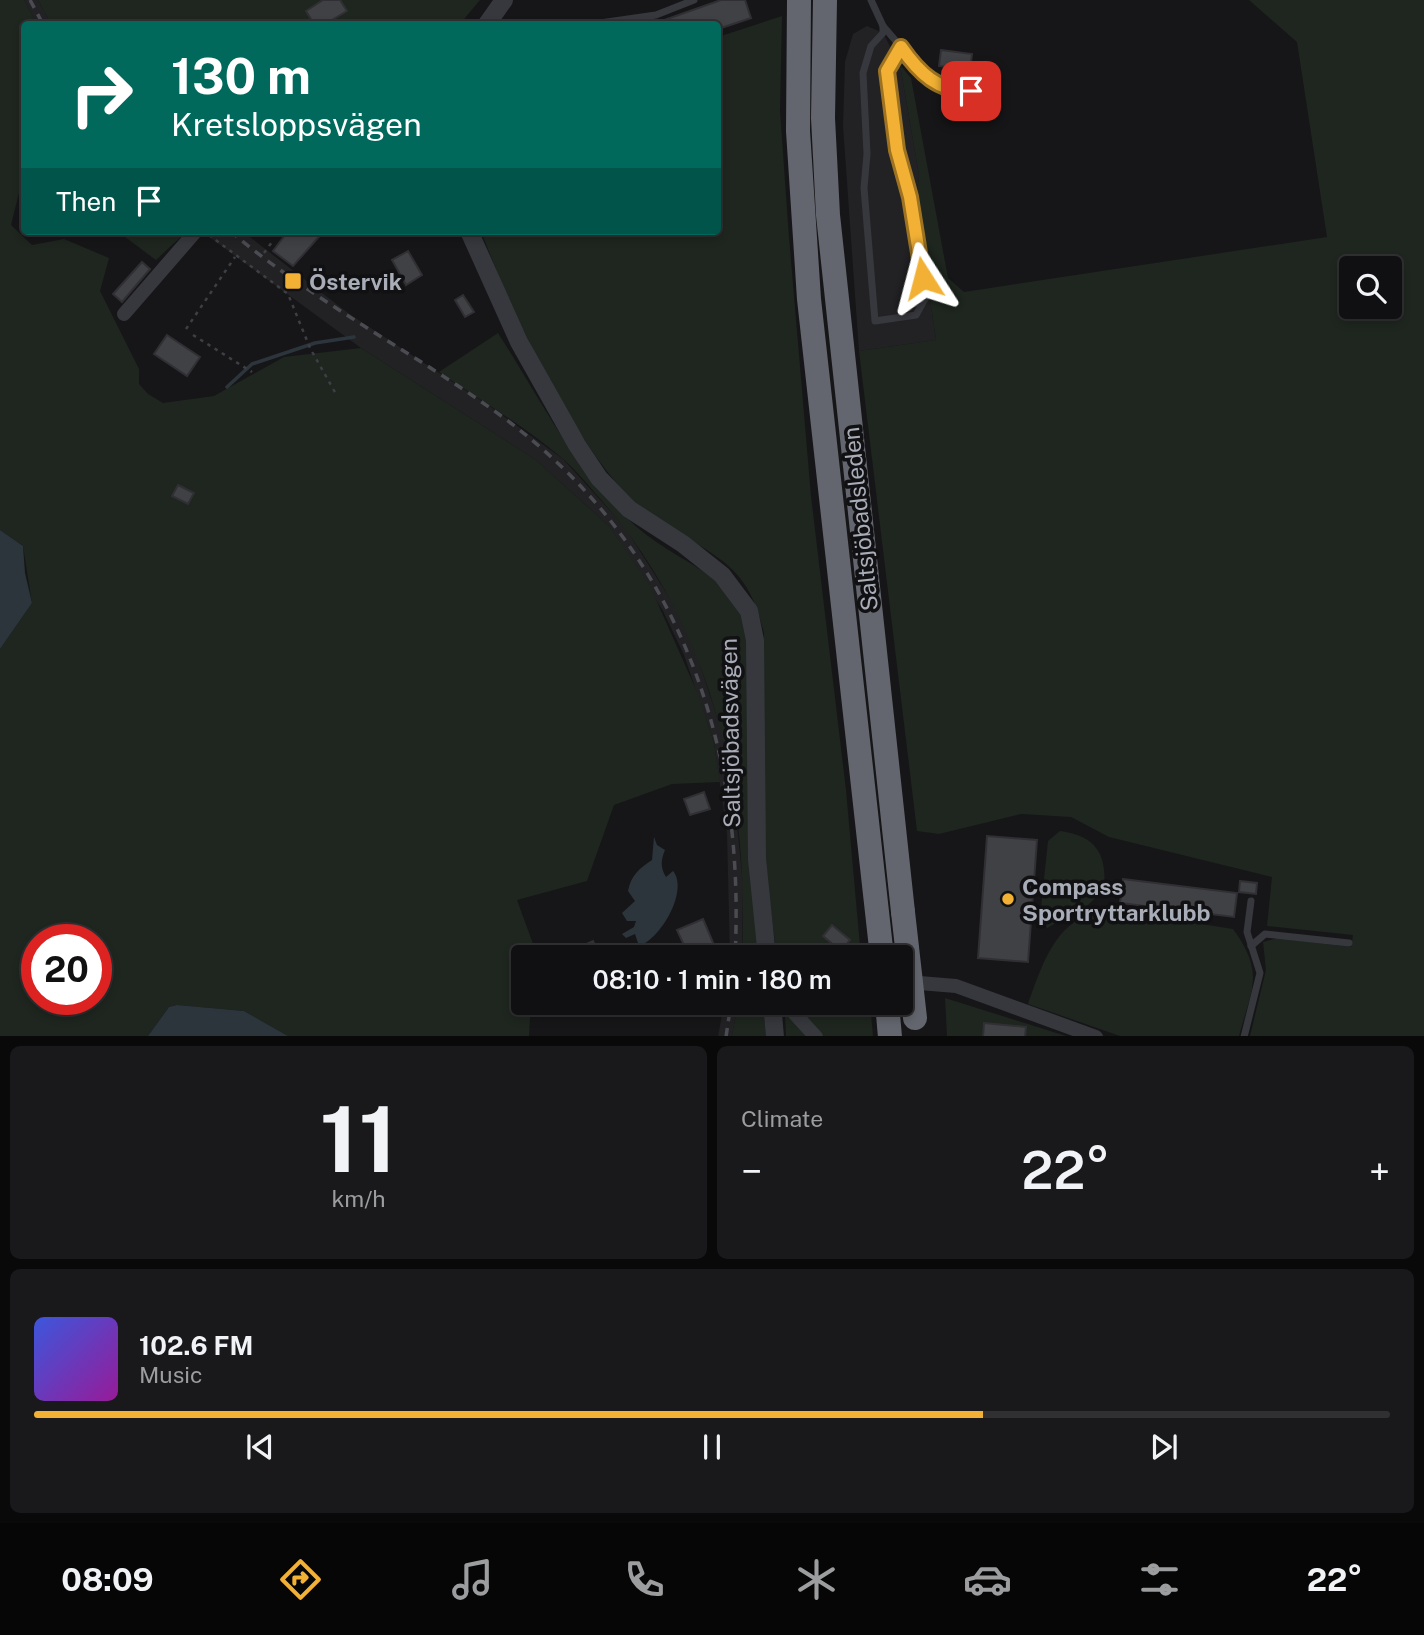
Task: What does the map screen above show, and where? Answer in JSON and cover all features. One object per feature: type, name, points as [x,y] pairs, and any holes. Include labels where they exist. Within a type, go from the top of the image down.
[{"type":"highway","name":"Saltsjöbadsleden","points":[[799,0],[798,131],[808,299],[880,945]]},
{"type":"highway","name":"Saltsjöbadsleden","points":[[825,0],[824,140],[829,228],[916,1027]]},
{"type":"street","points":[[489,21],[504,0]]},
{"type":"street","points":[[124,314],[193,235]]},
{"type":"street","name":"Saltsjöbadsvägen","points":[[471,235],[519,342],[570,435],[600,478],[629,509],[682,544],[722,575],[749,611],[755,640],[757,859],[766,945]]},
{"type":"street","points":[[913,983],[956,986],[1093,1036]]},
{"type":"street","points":[[773,1015],[775,1036]]},
{"type":"street","points":[[796,1015],[815,1036]]},
{"type":"lane","points":[[614,21],[656,15],[694,0]]},
{"type":"lane","points":[[871,0],[883,26],[926,76],[950,91],[971,91]]},
{"type":"lane","points":[[883,26],[883,33],[871,46],[863,73],[867,154],[864,188],[875,321],[916,315],[926,297],[910,197],[897,150],[888,84],[887,71],[901,47]]},
{"type":"lane","points":[[1244,1036],[1260,973],[1247,932],[1251,901]]},
{"type":"lane","points":[[1251,946],[1265,934],[1349,943]]},
{"type":"path","points":[[209,235],[288,294],[310,348],[336,394]]},
{"type":"path","points":[[264,253],[274,235]]},
{"type":"path","points":[[186,329],[236,256]]},
{"type":"path","points":[[193,334],[252,372]]},
{"type":"shaded area","points":[[0,0],[24,0],[35,21],[21,21],[21,193],[11,225],[32,245],[64,239],[109,258],[100,291],[139,369],[139,384],[148,394],[163,403],[214,396],[284,357],[361,348],[536,460],[609,526],[650,586],[698,694],[714,743],[720,782],[672,784],[614,805],[587,881],[517,900],[533,945],[511,945],[511,1015],[530,1015],[529,1036],[288,1036],[244,1011],[177,1005],[169,1007],[148,1036],[0,1036],[0,649],[32,603],[23,546],[0,530]]},
{"type":"shaded area","points":[[24,0],[38,0],[49,21],[35,21]]},
{"type":"shaded area","points":[[38,0],[480,0],[462,21],[49,21]]},
{"type":"shaded area","points":[[1249,0],[1424,0],[1424,1036],[1250,1036],[1266,970],[1263,942],[1278,938],[1351,947],[1353,935],[1267,926],[1272,877],[1109,837],[1071,817],[1021,814],[939,834],[917,831],[859,351],[936,340],[916,203],[919,175],[900,65],[911,78],[948,278],[964,292],[1327,237],[1297,42]]},
{"type":"shaded area","points":[[782,16],[780,111],[789,237],[811,496],[846,790],[860,945],[775,945],[764,858],[764,633],[750,592],[729,566],[642,509],[612,477],[567,412],[546,375],[509,300],[483,235],[721,235],[721,36]]},
{"type":"shaded area","points":[[867,26],[883,33],[900,65],[919,175],[916,203],[936,340],[859,351],[843,126],[845,62],[853,34]]},
{"type":"shaded area","points":[[122,235],[183,235],[156,260]]},
{"type":"shaded area","points":[[206,235],[247,235],[348,313],[491,407],[563,459],[624,526],[676,608],[696,653],[724,738],[732,776],[743,884],[742,945],[730,945],[727,833],[714,743],[684,655],[663,611],[609,526],[536,460],[361,348]]},
{"type":"shaded area","points":[[498,333],[568,445],[608,498],[655,541],[712,578],[734,600],[749,635],[759,945],[742,945],[743,895],[739,834],[730,774],[716,714],[697,657],[671,602],[640,550],[602,501],[562,458],[533,435],[439,372]]},
{"type":"shaded area","points":[[0,530],[23,546],[25,573],[32,603],[0,649]]},
{"type":"shaded area","points":[[1060,831],[1082,837],[1097,849],[1103,866],[1104,889],[1087,906],[1047,928],[1040,917],[1048,841]]},
{"type":"shaded area","points":[[654,837],[657,845],[665,850],[662,864],[664,873],[666,877],[673,871],[678,890],[664,924],[647,942],[639,945],[635,934],[626,938],[622,934],[634,927],[636,921],[627,921],[622,913],[635,901],[628,891],[631,881],[637,872],[652,860]]},
{"type":"shaded area","points":[[1113,910],[1233,929],[1249,958],[1253,981],[1239,1036],[1120,1036],[1028,1004],[1047,955],[1066,929],[1079,919]]},
{"type":"shaded area","points":[[945,998],[1066,1036],[947,1036]]},
{"type":"shaded area","points":[[177,1005],[244,1011],[288,1036],[148,1036],[169,1007]]},
{"type":"shaded area","points":[[722,1015],[736,1015],[732,1036],[718,1036]]},
{"type":"shaded area","points":[[736,1015],[764,1015],[766,1036],[732,1036]]},
{"type":"shaded area","points":[[871,1015],[873,1036],[786,1036],[785,1016]]},
{"type":"building","points":[[323,0],[340,0],[347,11],[330,21],[312,21],[306,11]]},
{"type":"building","points":[[721,0],[745,0],[751,18],[721,28],[721,21],[662,21]]},
{"type":"building","points":[[941,50],[972,54],[970,70],[939,66]]},
{"type":"building","points":[[285,235],[320,235],[293,266],[273,251]]},
{"type":"building","points":[[408,251],[422,275],[406,285],[392,260]]},
{"type":"building","points":[[142,262],[150,269],[122,302],[113,294]]},
{"type":"building","points":[[463,295],[474,312],[465,317],[455,300]]},
{"type":"building","points":[[167,335],[200,357],[187,376],[154,354]]},
{"type":"building","points":[[178,485],[194,493],[188,504],[172,496]]},
{"type":"building","points":[[704,792],[710,809],[690,815],[684,799]]},
{"type":"building","name":"Compass Sportryttarklubb","points":[[987,836],[1037,840],[1028,962],[978,958]]},
{"type":"building","points":[[1123,879],[1237,893],[1234,917],[1120,903]]},
{"type":"building","points":[[1240,881],[1257,883],[1256,894],[1239,892]]},
{"type":"building","points":[[703,919],[714,945],[684,945],[677,930]]},
{"type":"building","points":[[832,925],[850,940],[846,945],[834,945],[823,936]]},
{"type":"building","points":[[984,1023],[1026,1027],[1025,1036],[983,1036]]},
{"type":"waterway","points":[[227,387],[252,364],[315,343],[354,337]]},
{"type":"railway","points":[[30,0],[41,21]]},
{"type":"railway","points":[[235,235],[295,281],[500,415],[562,467],[613,524],[655,587],[688,654],[712,726],[728,800],[735,878],[735,945]]},
{"type":"railway","points":[[726,1036],[729,1015]]},
{"type":"place","name":"Östervik","points":[[293,281]]},
{"type":"place","name":"Compass Sportryttarklubb","points":[[1008,899]]},
{"type":"route","points":[[923,278],[910,197],[899,163],[887,71],[901,47],[926,76],[950,91],[971,91]]}]
